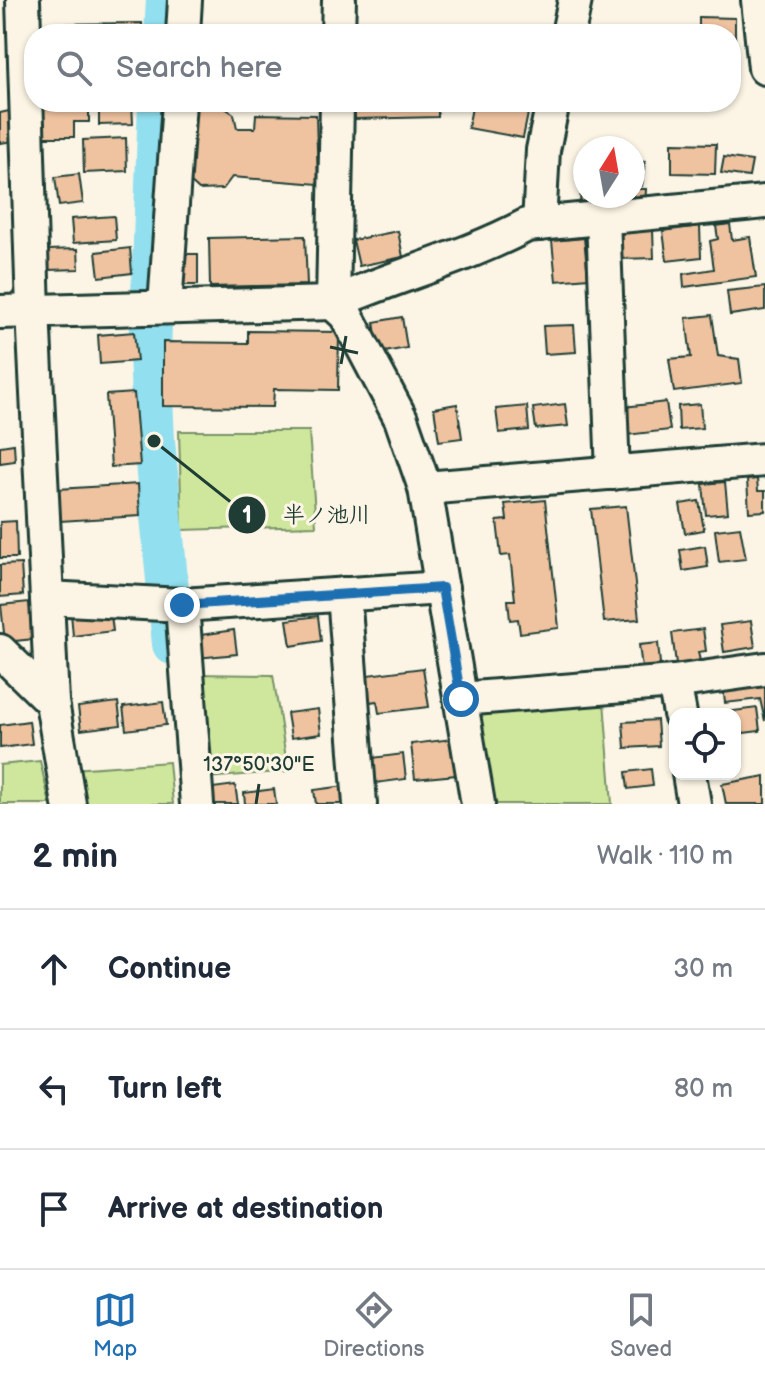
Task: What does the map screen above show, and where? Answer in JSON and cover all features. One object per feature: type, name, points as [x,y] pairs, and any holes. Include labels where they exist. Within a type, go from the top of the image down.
[{"type":"street","points":[[23,0],[25,24]]},
{"type":"street","points":[[184,24],[185,0]]},
{"type":"street","points":[[338,24],[339,0]]},
{"type":"street","points":[[570,24],[575,0]]},
{"type":"street","points":[[758,0],[765,68]]},
{"type":"street","points":[[31,112],[33,311],[52,702],[69,804]]},
{"type":"street","points":[[165,307],[178,112]]},
{"type":"street","points":[[337,112],[333,303],[346,315],[401,419],[425,488],[478,804]]},
{"type":"street","points":[[539,224],[543,150],[551,112]]},
{"type":"street","points":[[0,312],[333,303],[382,282],[433,266],[527,225],[765,202]]},
{"type":"street","points":[[603,218],[613,473]]},
{"type":"street","points":[[425,488],[765,460]]},
{"type":"street","points":[[47,598],[182,605],[442,588]]},
{"type":"street","points":[[344,594],[360,804]]},
{"type":"street","points":[[182,605],[197,804]]},
{"type":"street","points":[[0,651],[52,702]]},
{"type":"street","points":[[461,699],[674,682],[765,669]]},
{"type":"street","points":[[674,682],[679,708]]},
{"type":"street","points":[[690,780],[694,804]]},
{"type":"green space","points":[[179,431],[309,431],[316,526],[182,530]]},
{"type":"green space","points":[[191,674],[273,675],[288,771],[196,779]]},
{"type":"green space","points":[[603,688],[612,804],[478,804],[461,699]]},
{"type":"green space","points":[[40,761],[50,804],[0,804],[0,765]]},
{"type":"green space","points":[[169,762],[173,804],[78,804],[73,769]]},
{"type":"building","points":[[699,17],[735,18],[735,24],[699,24]]},
{"type":"building","points":[[142,23],[142,24],[46,24]]},
{"type":"building","points":[[9,111],[14,141],[0,143],[0,113]]},
{"type":"building","points":[[41,112],[89,112],[89,122],[74,122],[74,137],[41,137]]},
{"type":"building","points":[[99,112],[132,112],[133,124],[99,125]]},
{"type":"building","points":[[189,112],[231,112],[237,128],[255,128],[256,114],[316,115],[318,184],[232,177],[223,189],[199,190],[188,180]]},
{"type":"building","points":[[355,112],[438,112],[438,117],[355,119]]},
{"type":"building","points":[[471,112],[528,112],[523,138],[468,128]]},
{"type":"building","points":[[126,138],[127,171],[84,173],[83,140]]},
{"type":"building","points":[[672,143],[716,144],[715,174],[672,173]]},
{"type":"building","points":[[724,157],[752,161],[749,177],[721,173]]},
{"type":"building","points":[[79,174],[83,203],[59,206],[55,177]]},
{"type":"building","points":[[114,216],[116,240],[73,243],[71,219]]},
{"type":"building","points":[[730,224],[732,240],[750,237],[756,277],[684,287],[683,274],[714,269],[710,241],[718,239],[716,226]]},
{"type":"building","points":[[700,226],[701,257],[667,261],[663,231]]},
{"type":"building","points":[[653,230],[654,258],[620,259],[619,231]]},
{"type":"building","points":[[398,231],[403,257],[359,266],[353,240]]},
{"type":"building","points":[[305,236],[307,285],[210,287],[209,238]]},
{"type":"building","points":[[584,238],[588,278],[556,281],[552,241]]},
{"type":"building","points":[[130,248],[132,273],[99,277],[96,252]]},
{"type":"building","points":[[78,249],[79,269],[48,270],[48,250]]},
{"type":"building","points":[[176,254],[198,254],[198,285],[176,285]]},
{"type":"building","points":[[765,287],[765,310],[730,315],[727,291]]},
{"type":"building","points":[[712,315],[718,356],[739,359],[742,383],[674,392],[669,359],[691,357],[686,318]]},
{"type":"building","points":[[402,317],[407,348],[379,353],[374,322]]},
{"type":"building","points":[[574,325],[576,352],[545,354],[543,326]]},
{"type":"building","points":[[248,331],[339,332],[338,390],[274,389],[273,407],[163,406],[163,342],[248,343]]},
{"type":"building","points":[[134,332],[137,361],[100,364],[98,335]]},
{"type":"building","points":[[134,393],[140,465],[111,467],[106,395]]},
{"type":"building","points":[[666,402],[670,430],[627,435],[624,407]]},
{"type":"building","points":[[457,404],[462,438],[439,441],[434,408]]},
{"type":"building","points":[[565,404],[568,426],[536,429],[533,408]]},
{"type":"building","points":[[700,404],[702,428],[679,430],[678,406]]},
{"type":"building","points":[[527,406],[529,430],[499,433],[496,409]]},
{"type":"building","points":[[14,444],[15,461],[0,463],[0,446]]},
{"type":"building","points":[[757,479],[758,491],[765,491],[765,511],[749,512],[747,480]]},
{"type":"building","points":[[725,482],[728,513],[706,515],[703,484]]},
{"type":"building","points":[[138,484],[140,516],[60,521],[58,489]]},
{"type":"building","points":[[545,500],[559,628],[520,633],[518,619],[510,620],[508,600],[515,600],[510,555],[501,556],[497,521],[507,520],[505,504]]},
{"type":"building","points":[[699,501],[704,530],[685,533],[680,504]]},
{"type":"building","points":[[626,506],[639,619],[604,622],[591,509]]},
{"type":"building","points":[[16,521],[17,558],[0,558],[0,522]]},
{"type":"building","points":[[740,527],[746,559],[719,562],[715,530]]},
{"type":"building","points":[[705,546],[708,567],[683,571],[680,550]]},
{"type":"building","points":[[21,564],[23,595],[0,597],[0,565]]},
{"type":"building","points":[[29,602],[34,639],[5,642],[1,605]]},
{"type":"building","points":[[110,607],[113,631],[73,636],[71,613]]},
{"type":"building","points":[[318,616],[321,641],[291,646],[287,620]]},
{"type":"building","points":[[751,621],[755,647],[724,652],[720,625]]},
{"type":"building","points":[[703,629],[706,651],[698,652],[700,661],[676,664],[672,633]]},
{"type":"building","points":[[234,630],[237,654],[197,658],[194,636]]},
{"type":"building","points":[[658,643],[661,674],[643,676],[639,645]]},
{"type":"building","points":[[423,668],[429,707],[379,713],[377,701],[363,703],[359,676]]},
{"type":"building","points":[[765,681],[765,721],[760,699],[725,703],[723,686]]},
{"type":"building","points":[[118,702],[121,725],[81,730],[78,707]]},
{"type":"building","points":[[163,702],[166,725],[126,730],[123,707]]},
{"type":"building","points":[[757,708],[760,731],[741,733],[741,710]]},
{"type":"building","points":[[318,709],[321,734],[291,738],[287,713]]},
{"type":"building","points":[[657,720],[659,746],[625,748],[623,722]]},
{"type":"building","points":[[29,721],[32,744],[0,748],[0,725]]},
{"type":"building","points":[[452,739],[456,775],[415,779],[411,744]]},
{"type":"building","points":[[403,754],[406,779],[376,783],[372,758]]},
{"type":"building","points":[[651,769],[653,786],[628,789],[626,772]]},
{"type":"building","points":[[765,776],[765,804],[726,804],[722,784]]},
{"type":"building","points":[[235,785],[238,804],[207,804],[205,789]]},
{"type":"building","points":[[344,786],[347,804],[316,804],[314,790]]},
{"type":"building","points":[[274,789],[276,804],[245,804],[244,793]]},
{"type":"waterway","points":[[166,24],[167,0]]},
{"type":"waterway","points":[[159,112],[150,353],[154,441],[173,644]]},
{"type":"place","name":"半ノ池川","points":[[154,441]]},
{"type":"route","points":[[182,605],[442,588],[461,699]]}]
